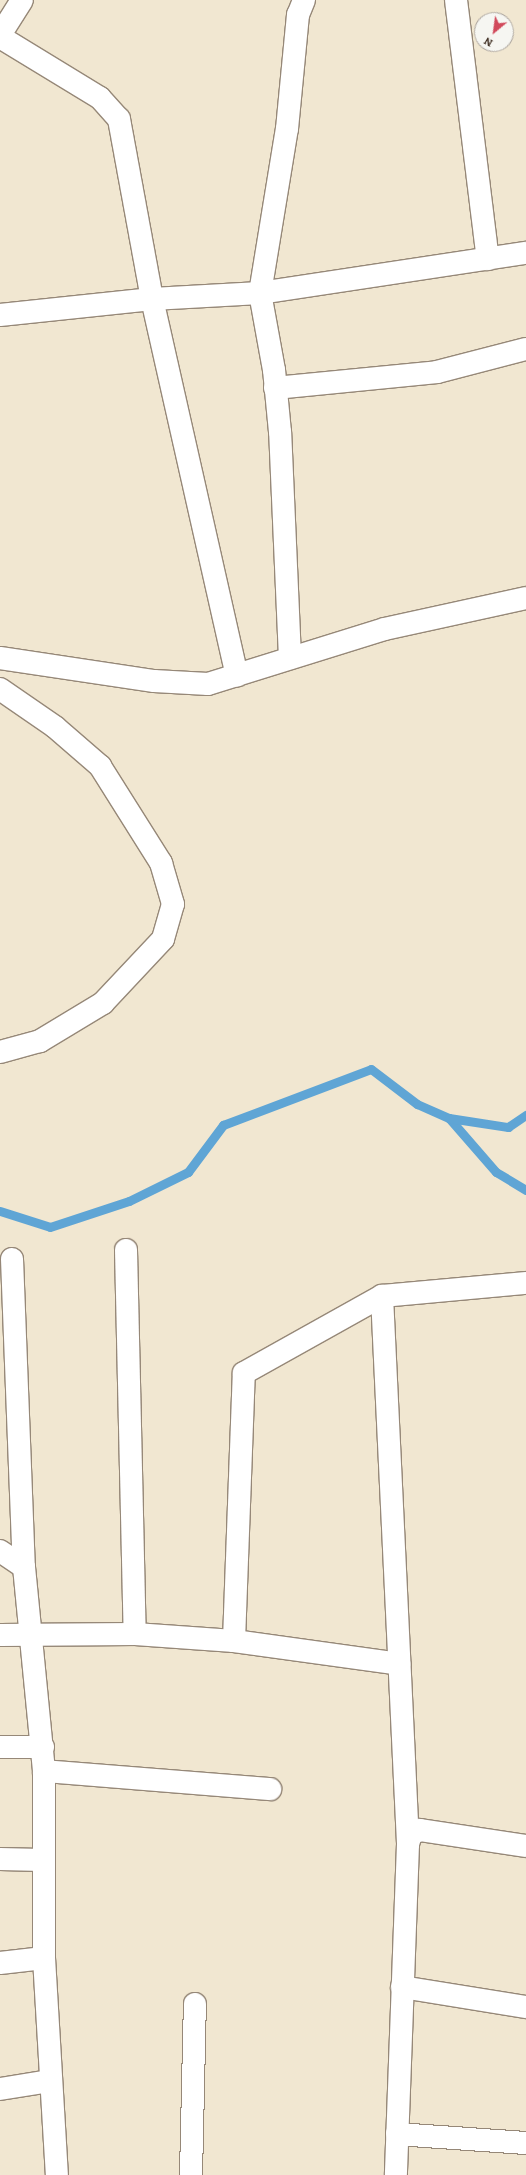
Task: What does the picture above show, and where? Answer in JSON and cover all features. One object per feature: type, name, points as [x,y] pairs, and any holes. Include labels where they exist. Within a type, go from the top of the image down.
[{"type":"street","points":[[22,0],[0,36],[100,98],[119,119],[152,299],[237,676]]},
{"type":"street","points":[[290,658],[275,388],[260,293],[286,129],[298,14],[304,0]]},
{"type":"street","points":[[456,0],[488,259]]},
{"type":"street","points":[[0,315],[152,299],[260,293],[526,253]]},
{"type":"street","points":[[275,388],[437,372],[526,350]]},
{"type":"street","points":[[0,658],[154,681],[208,684],[385,629],[526,598]]},
{"type":"street","points":[[0,689],[55,727],[100,766],[161,863],[173,904],[163,939],[103,1003],[40,1041],[0,1052]]},
{"type":"street","points":[[126,1250],[135,1634]]},
{"type":"street","points":[[12,1259],[28,1633],[43,1747],[44,1771],[42,1860],[44,1958],[50,2081],[57,2175]]},
{"type":"street","points":[[234,1641],[244,1373],[382,1296],[526,1283]]},
{"type":"street","points":[[382,1296],[408,1844],[396,2175]]},
{"type":"street","points":[[0,1551],[24,1567]]},
{"type":"street","points":[[0,1567],[24,1567]]},
{"type":"street","points":[[0,1635],[28,1633],[135,1634],[234,1641],[399,1664]]},
{"type":"street","points":[[0,1747],[43,1747]]},
{"type":"street","points":[[44,1771],[270,1789]]},
{"type":"street","points":[[408,1844],[412,1834],[420,1830],[526,1846]]},
{"type":"street","points":[[0,1859],[42,1860]]},
{"type":"street","points":[[0,1963],[44,1958]]},
{"type":"street","points":[[402,1987],[526,2007]]},
{"type":"street","points":[[191,2175],[195,2004]]},
{"type":"street","points":[[0,2089],[50,2081]]},
{"type":"street","points":[[397,2134],[526,2143]]},
{"type":"waterway","points":[[0,1211],[50,1227],[129,1201],[188,1172],[223,1125],[371,1069],[417,1104],[449,1118],[508,1127],[526,1115]]},
{"type":"waterway","points":[[449,1118],[496,1172],[526,1190]]}]
